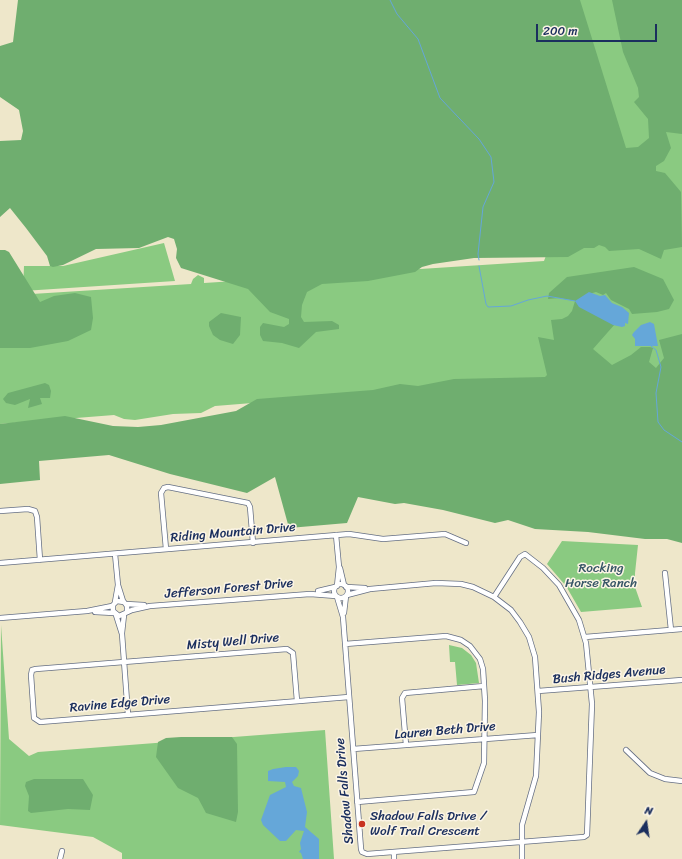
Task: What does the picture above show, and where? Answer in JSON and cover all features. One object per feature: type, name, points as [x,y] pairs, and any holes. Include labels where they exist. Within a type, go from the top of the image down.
[{"type":"street","points":[[166,550],[161,493],[164,488],[168,487],[248,503],[250,507],[253,543]]},
{"type":"street","points":[[0,511],[34,510],[36,513],[40,560]]},
{"type":"street","name":"Riding Mountain Drive","points":[[0,563],[356,534],[383,538],[445,534],[466,543]]},
{"type":"street","points":[[336,535],[339,567],[348,591],[346,595]]},
{"type":"street","points":[[115,554],[118,585],[126,613],[122,634],[128,715]]},
{"type":"street","points":[[494,597],[522,554],[527,555],[549,574],[562,590],[576,614],[585,637],[591,687]]},
{"type":"street","points":[[339,567],[334,591],[337,597],[342,598],[346,595],[370,589],[452,583],[474,587],[494,597],[514,614],[529,637],[535,657],[538,691],[538,735],[536,776],[523,819],[521,842],[522,859]]},
{"type":"street","points":[[666,573],[671,630]]},
{"type":"street","points":[[118,585],[114,604],[115,614],[122,634]]},
{"type":"street","points":[[336,586],[370,589]]},
{"type":"street","name":"Jefferson Forest Drive","points":[[310,594],[336,586]]},
{"type":"street","name":"Jefferson Forest Drive","points":[[115,614],[126,613],[150,606],[310,594],[337,597]]},
{"type":"street","name":"Shadow Falls Drive","points":[[346,595],[343,616],[353,749],[362,852],[367,854],[584,837],[587,835],[592,728],[591,687]]},
{"type":"street","name":"Shadow Falls Drive","points":[[337,597],[343,616]]},
{"type":"street","name":"Jefferson Forest Drive","points":[[114,604],[124,602],[150,606]]},
{"type":"street","points":[[0,618],[87,611],[114,604]]},
{"type":"street","points":[[87,611],[115,614]]},
{"type":"street","points":[[585,637],[682,630]]},
{"type":"street","points":[[345,644],[446,636],[456,638],[470,646],[478,655],[483,669],[485,739],[482,771],[476,790],[472,793],[358,802]]},
{"type":"street","name":"Misty Well Drive","points":[[124,662],[287,649],[293,652],[297,701]]},
{"type":"street","name":"Ravine Edge Drive","points":[[124,662],[32,670],[31,675],[35,720],[40,722],[349,697]]},
{"type":"street","name":"Bush Ridges Avenue","points":[[538,691],[682,680]]},
{"type":"street","points":[[406,745],[402,698],[405,693],[484,686]]},
{"type":"street","name":"Lauren Beth Drive","points":[[353,749],[538,735]]},
{"type":"street","points":[[626,750],[650,773],[666,780],[682,781]]},
{"type":"street","points":[[60,859],[62,851]]},
{"type":"street","points":[[394,852],[394,859]]},
{"type":"green space","points":[[18,0],[580,0],[626,148],[638,147],[649,138],[648,119],[634,102],[639,97],[638,88],[623,52],[612,0],[682,0],[682,134],[666,132],[671,148],[664,161],[656,166],[656,171],[665,173],[681,192],[682,247],[664,250],[661,259],[639,249],[609,251],[605,247],[599,245],[594,248],[584,248],[568,257],[474,258],[433,264],[422,267],[415,272],[368,281],[322,284],[307,292],[302,305],[301,317],[304,322],[332,321],[339,325],[339,329],[316,332],[299,348],[282,343],[263,341],[260,335],[260,327],[263,323],[284,327],[289,324],[289,319],[270,312],[248,289],[181,268],[176,258],[177,249],[174,239],[168,237],[139,248],[96,249],[63,265],[53,267],[50,266],[47,256],[10,208],[0,217],[0,141],[21,140],[23,131],[19,110],[0,97],[0,46],[13,42]]},
{"type":"green space","points":[[574,0],[682,0],[682,373],[576,377],[215,406],[201,413],[173,414],[135,420],[124,419],[114,415],[0,424],[0,296],[191,284],[193,279],[198,275],[204,278],[204,283],[544,261],[605,95]]},
{"type":"green space","points":[[164,243],[175,281],[23,291],[24,266],[63,266]]},
{"type":"green space","points":[[0,250],[9,252],[40,302],[54,296],[75,293],[91,297],[93,318],[91,330],[68,341],[30,348],[0,348]]},
{"type":"green space","points":[[634,267],[663,279],[674,300],[669,309],[657,312],[632,314],[629,309],[611,300],[606,293],[603,295],[596,292],[589,294],[615,324],[593,349],[612,365],[631,355],[641,347],[650,347],[653,348],[649,362],[656,368],[664,358],[659,340],[682,334],[682,543],[667,539],[645,539],[588,532],[535,529],[508,520],[495,523],[443,510],[404,503],[395,504],[358,497],[347,523],[289,528],[275,477],[247,493],[170,474],[109,455],[39,461],[40,480],[0,484],[0,424],[65,416],[113,426],[138,427],[161,425],[236,411],[257,399],[373,390],[400,384],[418,386],[454,379],[545,377],[547,375],[538,337],[554,340],[551,320],[562,319],[568,316],[572,311],[575,301],[559,298],[548,299],[549,293],[567,277]]},
{"type":"green space","points":[[221,313],[241,317],[240,335],[233,344],[220,340],[213,335],[209,326],[209,322]]},
{"type":"green space","points":[[45,383],[49,385],[51,391],[50,398],[40,398],[42,404],[28,408],[30,399],[15,405],[6,403],[3,399],[8,393]]},
{"type":"green space","name":"Rocking Horse Ranch","points":[[562,541],[638,545],[635,587],[642,607],[581,612],[566,586],[547,564]]},
{"type":"green space","points":[[1,625],[9,739],[29,756],[38,752],[325,730],[334,859],[122,859],[122,853],[93,837],[0,825]]},
{"type":"green space","points":[[449,645],[462,648],[471,655],[476,663],[479,683],[457,685],[455,662],[450,662]]},
{"type":"green space","points":[[232,737],[237,744],[238,812],[236,822],[206,813],[198,798],[178,788],[156,757],[158,742],[166,738]]},
{"type":"green space","points":[[34,779],[83,779],[93,795],[90,810],[68,809],[31,813],[28,811],[29,796],[25,786],[26,782]]},
{"type":"water","points":[[589,292],[600,296],[605,295],[612,303],[622,307],[629,313],[628,324],[625,323],[625,326],[622,327],[613,325],[579,307],[575,301]]},
{"type":"water","points":[[650,322],[654,324],[658,346],[635,346],[635,339],[632,335],[641,325]]},
{"type":"water","points":[[286,767],[296,767],[299,771],[298,776],[292,782],[294,786],[301,788],[307,812],[305,827],[319,839],[319,859],[303,859],[301,853],[299,852],[301,849],[300,843],[304,831],[296,830],[286,841],[280,841],[263,825],[261,820],[270,795],[286,787],[285,782],[268,781],[268,771]]},
{"type":"waterway","points":[[390,0],[397,14],[418,39],[440,98],[479,139],[491,157],[494,182],[483,207],[478,254],[479,260]]},
{"type":"waterway","points":[[479,266],[486,304],[488,307],[511,306],[528,300],[547,296],[575,301]]},
{"type":"waterway","points":[[651,346],[656,350],[661,367],[656,393],[658,422],[664,430],[682,442]]},
{"type":"place","name":"Shadow Falls Drive / Wolf Trail Crescent","points":[[362,824]]}]
